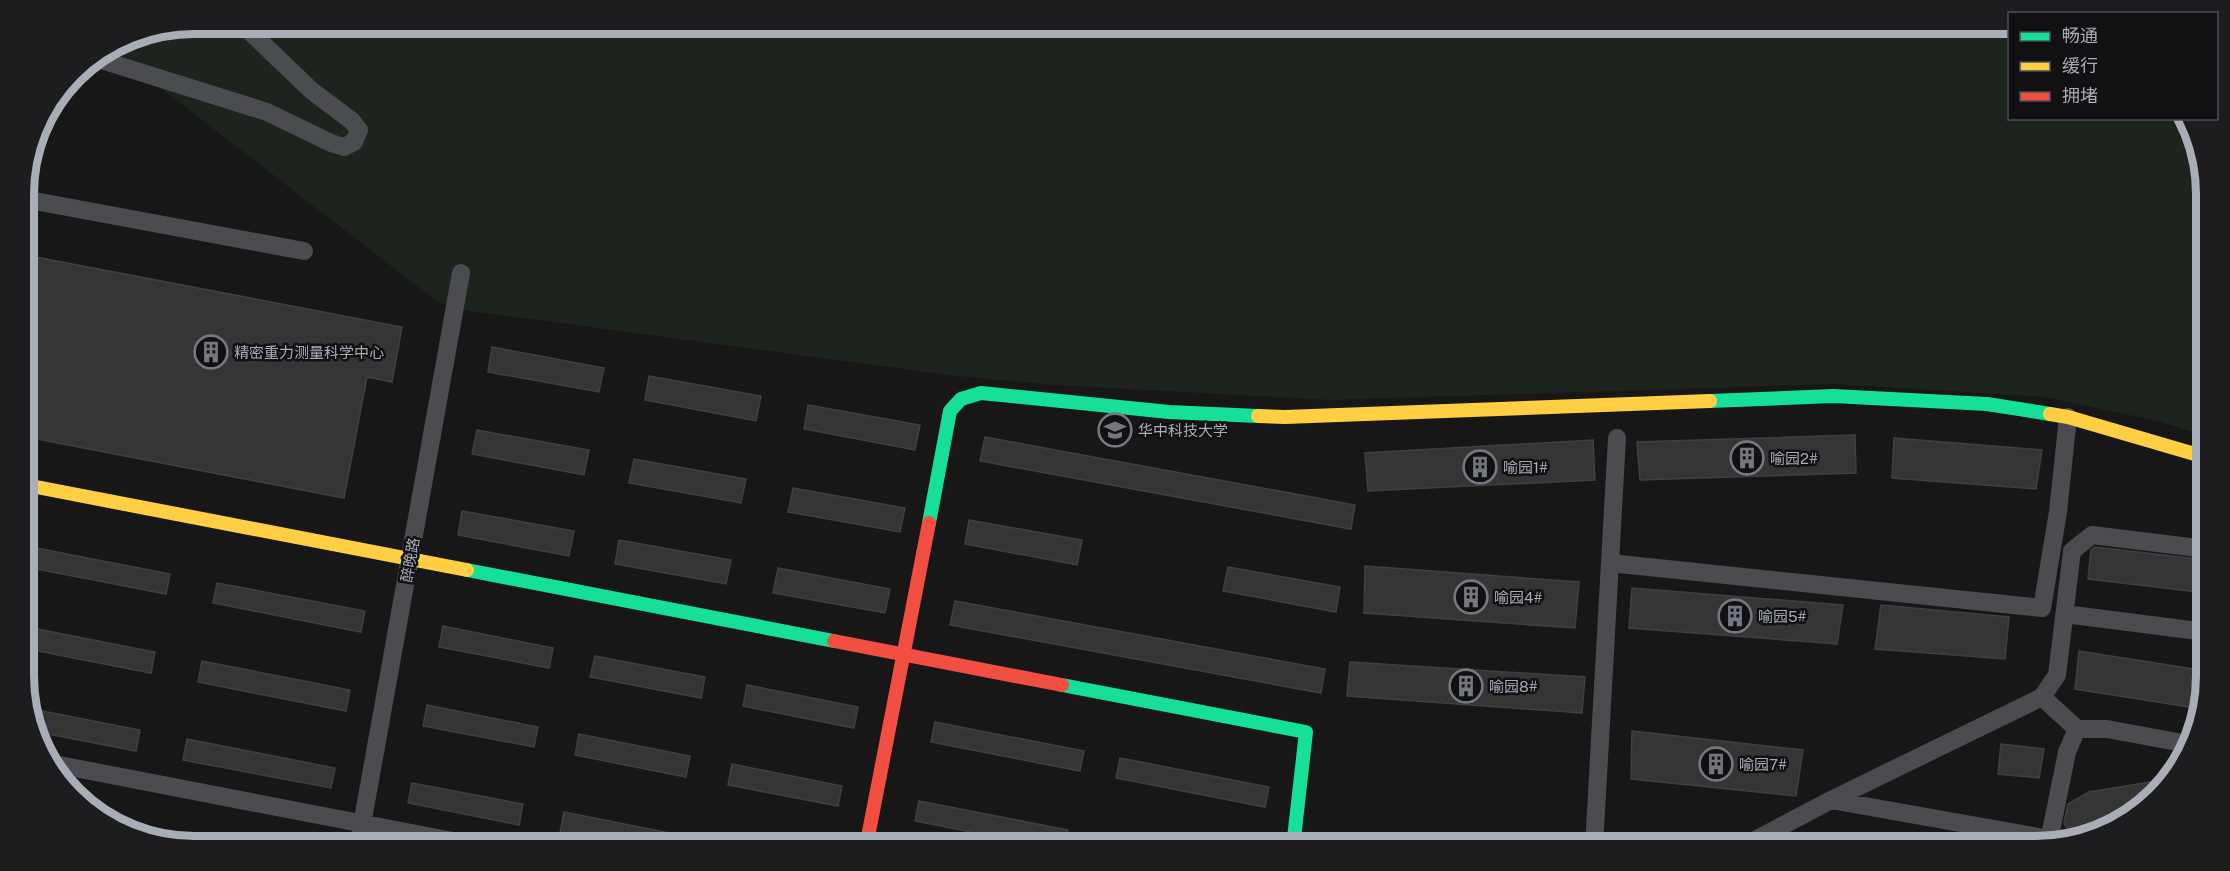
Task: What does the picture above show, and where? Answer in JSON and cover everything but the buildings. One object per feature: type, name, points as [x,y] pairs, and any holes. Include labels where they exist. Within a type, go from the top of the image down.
[{"type":"street","points":[[107,62],[267,112],[331,143],[344,147],[354,142],[359,130],[352,121],[312,91],[252,34]]},
{"type":"street","points":[[35,201],[304,251]]},
{"type":"street","name":"醉晚路","points":[[360,836],[461,273]]},
{"type":"street","points":[[868,836],[950,411],[961,399],[981,393],[1169,412],[1286,417],[1833,396],[1987,404],[2068,417],[2196,455]]},
{"type":"street","points":[[1610,563],[2042,608],[2058,512],[2068,417]]},
{"type":"street","points":[[1595,836],[1617,438]]},
{"type":"street","points":[[34,487],[1306,732],[1294,836]]},
{"type":"street","points":[[1763,836],[1831,800],[2042,697],[2057,675],[2072,551],[2092,535],[2196,548]]},
{"type":"street","points":[[2065,614],[2196,631]]},
{"type":"street","points":[[2042,697],[2078,729],[2107,729],[2181,743]]},
{"type":"street","points":[[2050,835],[2067,752],[2078,729]]},
{"type":"street","points":[[62,766],[428,836]]},
{"type":"street","points":[[1831,800],[2018,836]]},
{"type":"shaded area","points":[[195,34],[2008,34],[2008,120],[2176,120],[2183,134],[2190,153],[2196,195],[2196,433],[2161,422],[2046,397],[1836,384],[1331,400],[1055,385],[957,376],[470,311],[438,302],[118,55],[153,40]]},
{"type":"traffic: fast","points":[[929,523],[950,411],[961,399],[981,393],[1169,412],[1258,416]]},
{"type":"traffic: fast","points":[[1710,401],[1833,396],[1987,404],[2050,414]]},
{"type":"traffic: fast","points":[[467,570],[834,641]]},
{"type":"traffic: fast","points":[[1062,685],[1306,732],[1294,836]]},
{"type":"traffic: slow","points":[[1258,416],[1285,417],[1710,401]]},
{"type":"traffic: slow","points":[[2050,414],[2068,417],[2196,454]]},
{"type":"traffic: slow","points":[[34,487],[467,570]]},
{"type":"traffic: jam","points":[[868,836],[929,523]]},
{"type":"traffic: jam","points":[[834,641],[1062,685]]},
{"type":"place","name":"精密重力测量科学中心","points":[[211,352]]},
{"type":"place","name":"华中科技大学","points":[[1115,430]]},
{"type":"place","name":"喻园2#","points":[[1747,458]]},
{"type":"place","name":"喻园1#","points":[[1480,467]]},
{"type":"place","name":"喻园4#","points":[[1471,597]]},
{"type":"place","name":"喻园5#","points":[[1735,616]]},
{"type":"place","name":"喻园8#","points":[[1466,686]]},
{"type":"place","name":"喻园7#","points":[[1716,764]]}]
